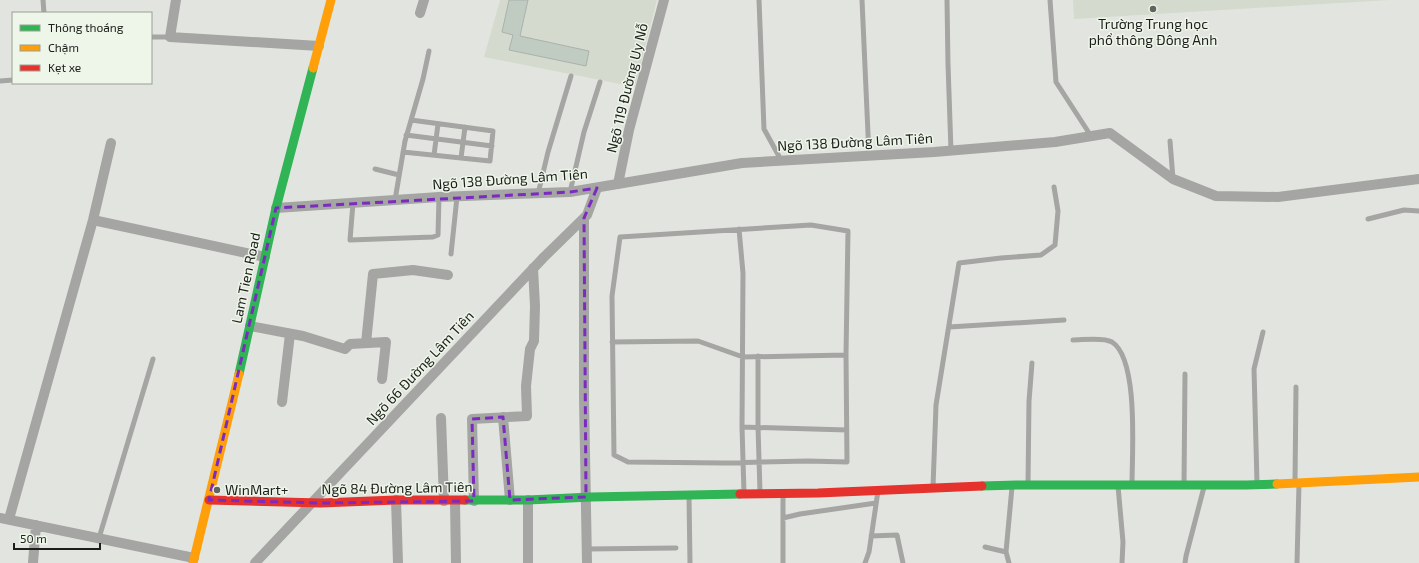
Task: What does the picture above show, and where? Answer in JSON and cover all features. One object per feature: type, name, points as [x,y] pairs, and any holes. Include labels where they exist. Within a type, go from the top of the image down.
[{"type":"street","points":[[176,0],[170,37],[318,46]]},
{"type":"street","name":"Lam Tien Road","points":[[193,561],[230,416],[276,208],[331,0]]},
{"type":"street","points":[[420,13],[424,0]]},
{"type":"street","name":"Ngõ 119 Đường Uy Nỗ","points":[[618,184],[629,130],[664,0]]},
{"type":"street","name":"Ngõ 138 Đường Lâm Tiên","points":[[276,208],[439,197],[570,192],[742,163],[951,151],[1054,142],[1110,133],[1173,178],[1216,196],[1278,197],[1419,179]]},
{"type":"street","points":[[111,143],[93,220],[5,518],[100,538],[193,561]]},
{"type":"street","name":"Ngõ 66 Đường Lâm Tiên","points":[[255,563],[533,268],[587,216],[597,188]]},
{"type":"street","points":[[584,218],[584,398],[587,563]]},
{"type":"street","points":[[93,220],[265,257]]},
{"type":"street","points":[[474,501],[472,419],[527,416],[527,378],[530,349],[534,341],[535,306],[533,268]]},
{"type":"street","points":[[366,343],[373,274],[413,270],[448,275]]},
{"type":"street","points":[[250,326],[303,336],[345,349],[350,344],[386,342],[382,379]]},
{"type":"street","points":[[282,402],[290,334]]},
{"type":"street","points":[[503,417],[510,500]]},
{"type":"street","points":[[442,418],[444,501]]},
{"type":"street","name":"Ngõ 84 Đường Lâm Tiên","points":[[209,500],[312,503],[396,500],[528,500],[586,497],[783,493],[1012,485],[1257,484],[1419,477]]},
{"type":"street","points":[[396,500],[398,563]]},
{"type":"street","points":[[528,500],[528,563]]},
{"type":"street","points":[[455,501],[456,563]]},
{"type":"street","points":[[33,563],[36,525]]},
{"type":"lane","points":[[43,0],[44,12]]},
{"type":"lane","points":[[759,0],[764,129],[781,160]]},
{"type":"lane","points":[[862,0],[869,156]]},
{"type":"lane","points":[[947,0],[951,151]]},
{"type":"lane","points":[[1050,0],[1056,82],[1091,136]]},
{"type":"lane","points":[[152,37],[170,37]]},
{"type":"lane","points":[[395,200],[406,135],[429,51]]},
{"type":"lane","points":[[538,194],[548,152],[571,76]]},
{"type":"lane","points":[[0,81],[12,80]]},
{"type":"lane","points":[[570,192],[584,132],[600,82]]},
{"type":"lane","points":[[403,152],[490,161],[493,131],[411,120]]},
{"type":"lane","points":[[434,156],[438,124]]},
{"type":"lane","points":[[461,158],[465,127]]},
{"type":"lane","points":[[406,135],[492,146]]},
{"type":"lane","points":[[1170,141],[1173,178]]},
{"type":"lane","points":[[374,169],[399,176]]},
{"type":"lane","points":[[933,488],[936,405],[959,263],[1041,255],[1056,245],[1058,211],[1054,187]]},
{"type":"lane","points":[[353,203],[350,240],[433,237],[438,235],[439,197]]},
{"type":"lane","points":[[451,254],[457,197]]},
{"type":"lane","points":[[1368,219],[1404,210],[1419,211]]},
{"type":"lane","points":[[811,225],[848,231],[846,355],[847,462],[808,461],[723,464],[628,462],[614,455],[612,342],[612,296],[620,236],[811,225]]},
{"type":"lane","points":[[739,229],[743,273],[742,427],[744,494]]},
{"type":"lane","points":[[949,327],[1064,320]]},
{"type":"lane","points":[[1257,484],[1254,369],[1263,332]]},
{"type":"lane","points":[[1073,340],[1105,339],[1115,345],[1121,352],[1132,391],[1132,485]]},
{"type":"lane","points":[[612,342],[698,341],[743,357],[846,355]]},
{"type":"lane","points":[[758,356],[760,493]]},
{"type":"lane","points":[[100,538],[153,359]]},
{"type":"lane","points":[[1028,485],[1029,401],[1032,363]]},
{"type":"lane","points":[[1184,485],[1185,374]]},
{"type":"lane","points":[[1296,387],[1297,563]]},
{"type":"lane","points":[[742,427],[847,430]]},
{"type":"lane","points":[[1185,563],[1205,484]]},
{"type":"lane","points":[[1009,563],[1006,552],[1012,485]]},
{"type":"lane","points":[[1118,485],[1123,542],[1122,563]]},
{"type":"lane","points":[[865,563],[869,552],[878,490]]},
{"type":"lane","points":[[783,493],[783,563]]},
{"type":"lane","points":[[689,495],[690,563]]},
{"type":"lane","points":[[783,518],[800,514],[876,503]]},
{"type":"lane","points":[[871,536],[897,535],[903,563]]},
{"type":"lane","points":[[985,547],[1006,552]]},
{"type":"lane","points":[[587,549],[676,548]]},
{"type":"highlighted area","points":[[597,188],[584,218],[586,497],[510,500],[503,417],[472,419],[474,501],[321,503],[209,500],[276,208],[570,192]]},
{"type":"shaded area","points":[[500,0],[657,0],[635,87],[484,57]]},
{"type":"shaded area","name":"Trường Trung học phổ thông Đông Anh","points":[[1073,0],[1390,0],[1074,19]]},
{"type":"building","points":[[509,0],[528,0],[520,36],[589,51],[586,66],[509,50],[513,35],[502,32]]},
{"type":"traffic: fast","points":[[239,374],[276,208],[313,68]]},
{"type":"traffic: fast","points":[[982,486],[1277,484]]},
{"type":"traffic: fast","points":[[465,500],[528,500],[591,497],[740,494]]},
{"type":"traffic: slow","points":[[313,68],[331,0]]},
{"type":"traffic: slow","points":[[193,563],[239,374]]},
{"type":"traffic: slow","points":[[1277,484],[1419,477]]},
{"type":"traffic: jam","points":[[740,494],[818,493],[982,486]]},
{"type":"traffic: jam","points":[[209,500],[321,503],[396,500],[465,500]]},
{"type":"place","name":"Trường Trung học phổ thông Đông Anh","points":[[1153,9]]},
{"type":"place","name":"WinMart+","points":[[217,490]]}]
